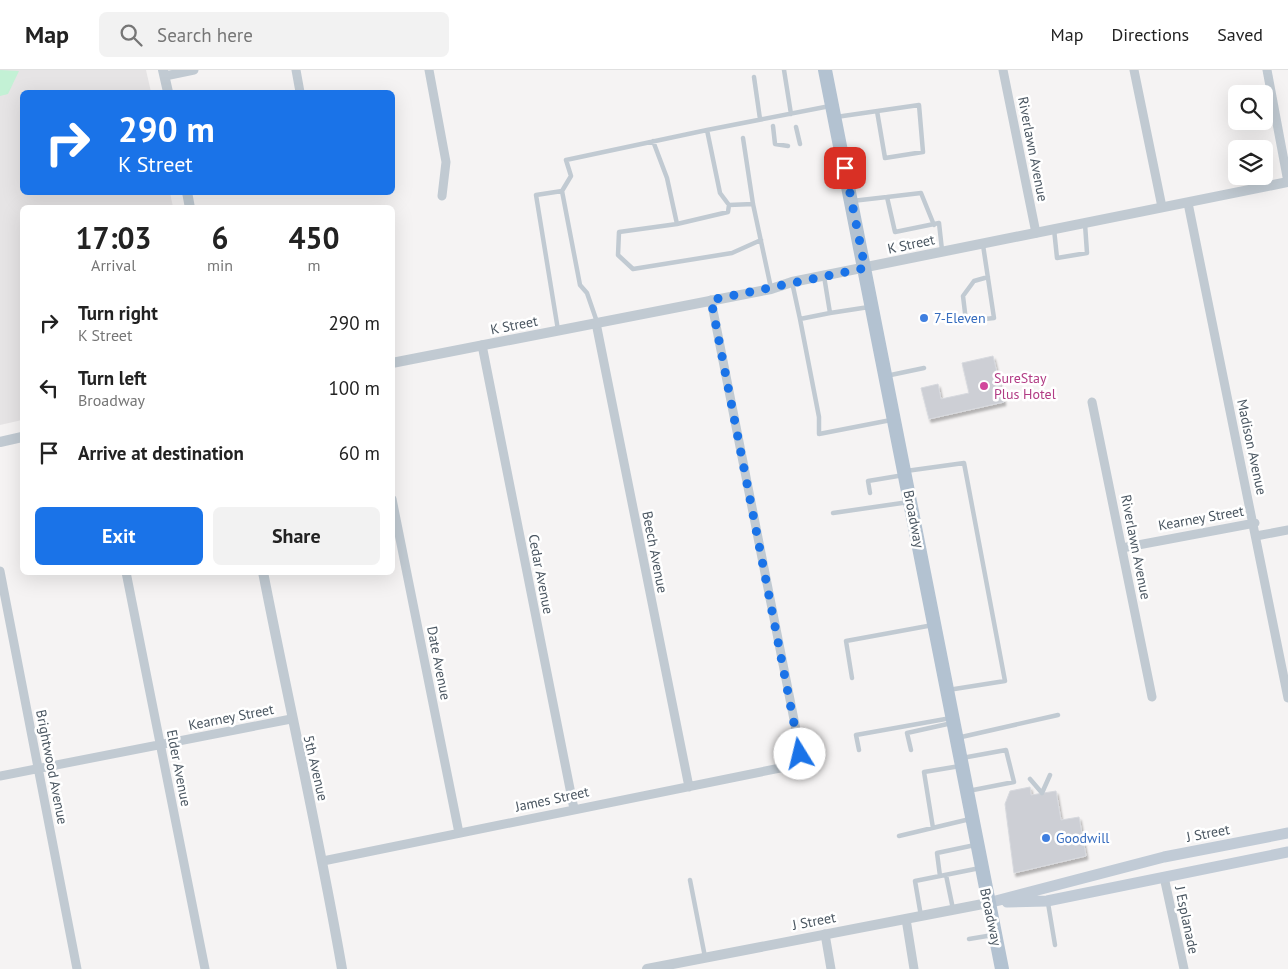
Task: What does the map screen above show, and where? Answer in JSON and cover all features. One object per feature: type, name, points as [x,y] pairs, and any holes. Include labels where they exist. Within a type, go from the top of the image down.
[{"type":"main road","name":"Broadway","points":[[825,70],[1002,969]]},
{"type":"main road","name":"J Street","points":[[988,903],[1164,857],[1288,833]]},
{"type":"main road","name":"J Street","points":[[988,903],[1047,901],[1288,852]]},
{"type":"street","points":[[168,90],[164,73],[194,70]]},
{"type":"street","points":[[296,70],[300,90]]},
{"type":"street","points":[[429,70],[446,162],[442,196]]},
{"type":"street","name":"Riverlawn Avenue","points":[[1003,70],[1036,233]]},
{"type":"street","points":[[1134,70],[1162,207]]},
{"type":"street","points":[[1267,70],[1288,182]]},
{"type":"street","name":"K Street","points":[[395,362],[771,289],[792,282],[1288,182]]},
{"type":"street","name":"Madison Avenue","points":[[1188,203],[1255,523],[1288,698]]},
{"type":"street","name":"James Street","points":[[324,861],[786,767],[796,762],[800,750],[711,300]]},
{"type":"street","name":"Beech Avenue","points":[[597,323],[689,786]]},
{"type":"street","name":"Cedar Avenue","points":[[482,345],[574,809]]},
{"type":"street","name":"Riverlawn Avenue","points":[[1092,402],[1152,697]]},
{"type":"street","points":[[0,442],[20,437]]},
{"type":"street","name":"Date Avenue","points":[[395,515],[459,833]]},
{"type":"street","name":"Kearney Street","points":[[1122,548],[1255,523]]},
{"type":"street","name":"Kearney Street","points":[[1256,536],[1288,530]]},
{"type":"street","name":"Brightwood Avenue","points":[[0,571],[77,969]]},
{"type":"street","name":"Elder Avenue","points":[[127,575],[205,969]]},
{"type":"street","name":"5th Avenue","points":[[264,575],[291,719],[324,861],[342,969]]},
{"type":"street","name":"Kearney Street","points":[[0,776],[161,746],[291,719]]},
{"type":"street","name":"J Esplanade","points":[[1164,877],[1184,969]]},
{"type":"street","name":"J Street","points":[[647,969],[683,966],[706,958],[988,903]]},
{"type":"street","points":[[906,918],[914,969]]},
{"type":"street","points":[[825,934],[831,969]]},
{"type":"lane","points":[[784,70],[791,114]]},
{"type":"lane","points":[[754,77],[760,120]]},
{"type":"lane","points":[[597,323],[587,292],[580,285],[562,191],[571,176],[566,160],[791,114],[833,111],[877,111],[920,105],[923,152],[885,158],[877,111]]},
{"type":"lane","points":[[773,126],[775,144],[788,146]]},
{"type":"lane","points":[[796,127],[800,144]]},
{"type":"lane","points":[[707,130],[720,193],[728,205],[728,212],[677,224],[619,232],[618,255],[633,269],[732,253],[760,240]]},
{"type":"lane","points":[[743,138],[753,204],[771,289]]},
{"type":"lane","points":[[653,141],[667,178],[677,224]]},
{"type":"lane","points":[[558,330],[536,196],[562,191]]},
{"type":"lane","points":[[852,201],[921,193],[934,225]]},
{"type":"lane","points":[[887,197],[895,232],[939,223],[942,252]]},
{"type":"lane","points":[[728,205],[753,204]]},
{"type":"lane","points":[[1054,229],[1057,258],[1088,253],[1085,223]]},
{"type":"lane","points":[[983,244],[988,277],[994,318],[966,321],[963,296],[974,280],[988,277]]},
{"type":"lane","points":[[824,276],[830,313]]},
{"type":"lane","points":[[792,282],[819,417],[819,434],[894,419]]},
{"type":"lane","points":[[800,320],[872,306]]},
{"type":"lane","points":[[886,376],[924,368]]},
{"type":"lane","points":[[870,493],[868,481],[964,463],[1005,681],[947,690]]},
{"type":"lane","points":[[833,513],[910,501]]},
{"type":"lane","points":[[852,678],[846,641],[934,625]]},
{"type":"lane","points":[[956,738],[1058,716]]},
{"type":"lane","points":[[859,750],[856,735],[953,721]]},
{"type":"lane","points":[[911,750],[907,733],[953,721]]},
{"type":"lane","points":[[933,828],[924,772],[1006,750],[1014,782],[966,791]]},
{"type":"lane","points":[[1030,779],[1042,793],[1050,775]]},
{"type":"lane","points":[[899,836],[972,819]]},
{"type":"lane","points":[[940,876],[936,853],[977,844]]},
{"type":"lane","points":[[922,916],[915,882],[981,867]]},
{"type":"lane","points":[[946,875],[953,909]]},
{"type":"lane","points":[[690,880],[706,958]]},
{"type":"lane","points":[[1047,901],[1055,945]]},
{"type":"lane","points":[[969,939],[995,935]]},
{"type":"shaded area","points":[[0,70],[146,70],[151,90],[20,90],[20,195],[170,195],[173,205],[20,205],[20,420],[0,425]]},
{"type":"green space","points":[[0,70],[19,71],[8,94],[0,96]]},
{"type":"building","name":"SureStay Plus Hotel","points":[[993,356],[1004,402],[929,419],[921,388],[938,384],[941,399],[969,393],[962,363]]},
{"type":"building","name":"Goodwill","points":[[1030,787],[1031,795],[1056,791],[1061,820],[1079,817],[1086,856],[1014,873],[1005,804],[1010,791]]},
{"type":"place","name":"7-Eleven","points":[[924,318]]},
{"type":"place","name":"SureStay Plus Hotel","points":[[984,386]]},
{"type":"place","name":"Goodwill","points":[[1046,838]]},
{"type":"route","points":[[800,754],[711,300],[865,268],[845,168]]}]
